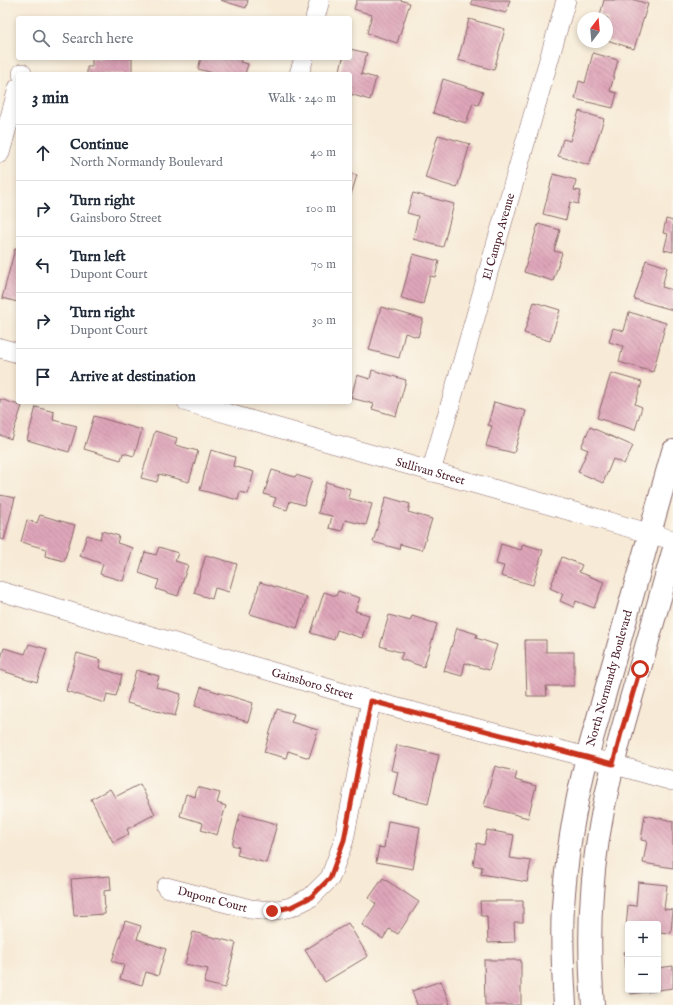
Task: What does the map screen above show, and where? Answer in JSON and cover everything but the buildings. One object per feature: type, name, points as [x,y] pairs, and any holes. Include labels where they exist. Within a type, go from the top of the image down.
[{"type":"street","points":[[316,16],[320,0]]},
{"type":"street","name":"El Campo Avenue","points":[[431,472],[566,0]]},
{"type":"street","points":[[300,72],[303,60]]},
{"type":"street","points":[[0,153],[16,96]]},
{"type":"street","points":[[0,348],[16,352]]},
{"type":"street","name":"Sullivan Street","points":[[206,405],[431,472],[673,540]]},
{"type":"street","name":"North Normandy Boulevard","points":[[565,1005],[563,908],[571,833],[587,757],[673,451]]},
{"type":"street","points":[[593,1005],[590,939],[592,893],[598,840],[613,764],[621,733],[673,552]]},
{"type":"street","name":"Gainsboro Street","points":[[0,591],[371,701],[673,781]]},
{"type":"street","name":"Dupont Court","points":[[166,887],[250,909],[272,911],[291,907],[311,897],[330,878],[344,840],[371,701]]},
{"type":"route","points":[[272,911],[291,907],[311,897],[330,878],[344,840],[371,701],[613,764],[640,669]]}]
